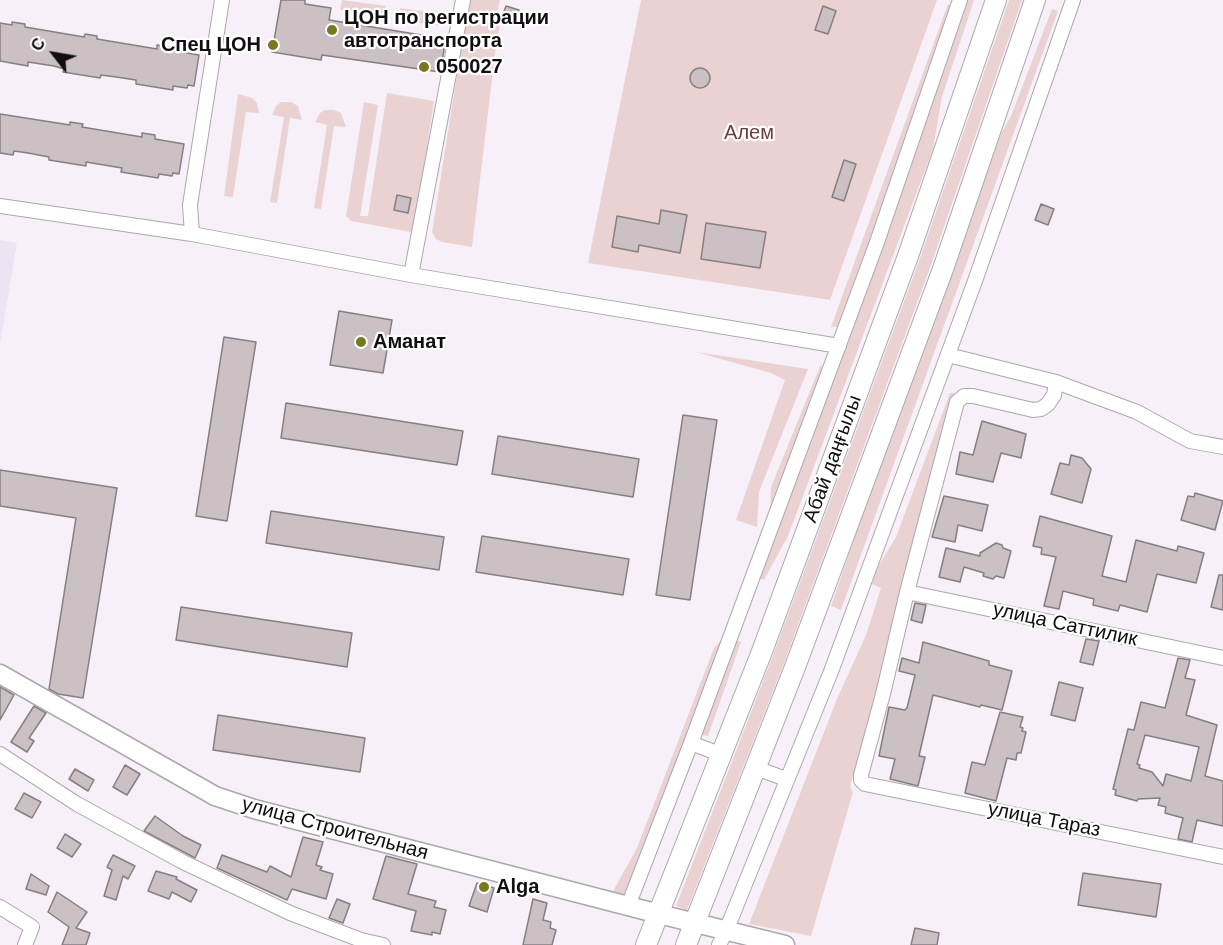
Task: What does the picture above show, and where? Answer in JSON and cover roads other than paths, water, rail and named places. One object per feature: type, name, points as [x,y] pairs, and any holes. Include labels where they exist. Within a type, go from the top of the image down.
[{"type":"main road","name":"Абай даңғылы","points":[[646,945],[765,643],[908,256],[996,0]]},
{"type":"main road","points":[[686,945],[756,768],[943,269],[1035,0]]},
{"type":"street","points":[[192,234],[190,205],[222,0]]},
{"type":"street","points":[[411,275],[463,0]]},
{"type":"street","points":[[628,906],[839,346],[960,0]]},
{"type":"street","points":[[722,938],[832,669],[948,355],[1068,1]]},
{"type":"street","points":[[0,206],[192,234],[411,275],[839,346]]},
{"type":"street","points":[[948,355],[1056,382],[1137,412],[1190,441],[1223,447]]},
{"type":"street","points":[[907,592],[957,402],[964,396],[973,396],[1033,410],[1041,409],[1054,395],[1056,382]]},
{"type":"street","name":"улица Саттилик","points":[[907,592],[1223,658]]},
{"type":"street","name":"улица Тараз","points":[[907,592],[861,775],[861,780],[865,784],[1223,857]]},
{"type":"street","name":"улица Строительная","points":[[0,674],[215,796],[254,809],[695,924],[722,938],[785,945]]},
{"type":"street","points":[[691,743],[722,755]]},
{"type":"street","points":[[0,754],[77,804],[183,862],[290,913],[383,945]]},
{"type":"street","points":[[756,768],[786,779]]},
{"type":"street","points":[[0,907],[32,927],[25,945]]},
{"type":"place","name":"ЦОН по регистрации автотранспорта","points":[[332,30]]},
{"type":"place","name":"Спец ЦОН","points":[[273,45]]},
{"type":"place","name":"050027","points":[[424,67]]},
{"type":"place","name":"Аманат","points":[[361,342]]},
{"type":"place","name":"Alga","points":[[484,887]]},
{"type":"park label","name":"Алем","points":[[749,133]]}]
